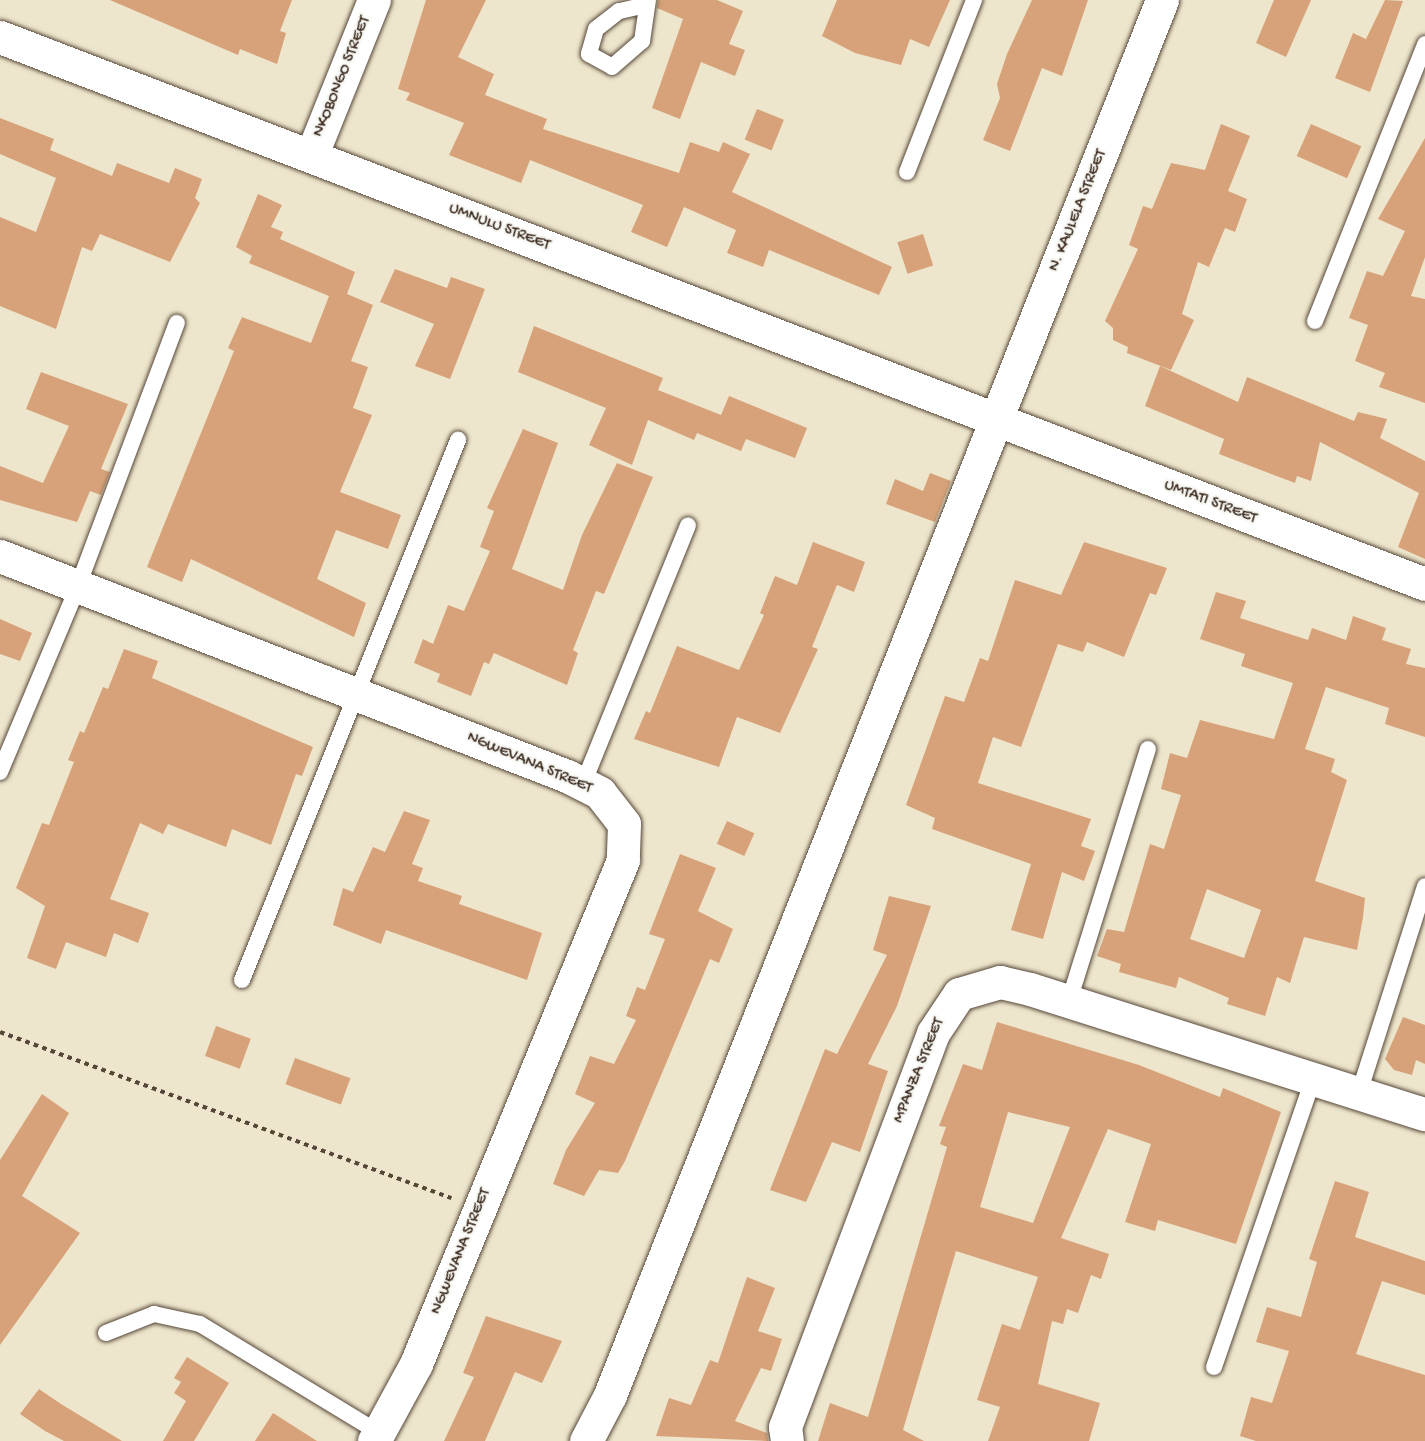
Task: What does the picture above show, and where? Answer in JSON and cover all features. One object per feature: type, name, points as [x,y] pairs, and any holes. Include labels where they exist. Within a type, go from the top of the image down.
[{"type":"street","name":"NKOBONGO STREET","points":[[312,154],[374,0]]},
{"type":"street","name":"N. KAULELA STREET","points":[[586,1441],[610,1395],[1162,0]]},
{"type":"street","name":"UMNULU STREET","points":[[0,37],[312,154],[995,422]]},
{"type":"street","name":"UMTATI STREET","points":[[995,422],[1425,584]]},
{"type":"street","name":"NGWEVANA STREET","points":[[0,556],[583,784],[616,809],[624,824],[622,860],[416,1364],[376,1437]]},
{"type":"street","name":"MPANZA STREET","points":[[788,1441],[785,1426],[794,1401],[946,1007],[959,994],[1000,982],[1069,1001],[1425,1114]]},
{"type":"lane","points":[[907,172],[974,0]]},
{"type":"lane","points":[[1315,321],[1425,44]]},
{"type":"lane","points":[[0,772],[78,586],[177,323]]},
{"type":"lane","points":[[242,980],[359,695],[458,440]]},
{"type":"lane","points":[[583,784],[688,526]]},
{"type":"lane","points":[[1069,1001],[1149,749]]},
{"type":"lane","points":[[1359,1093],[1425,886]]},
{"type":"lane","points":[[1214,1367],[1313,1079]]},
{"type":"lane","points":[[106,1333],[154,1314],[200,1324],[376,1437]]},
{"type":"path","points":[[0,1032],[480,1209]]},
{"type":"building","points":[[110,0],[292,0],[280,31],[286,33],[277,64],[240,49],[238,55]]},
{"type":"building","points":[[426,0],[486,0],[458,57],[494,74],[485,95],[547,119],[543,129],[679,173],[690,142],[719,152],[723,142],[750,154],[732,192],[892,267],[879,295],[769,250],[763,267],[727,253],[736,230],[684,207],[667,247],[631,232],[643,205],[530,160],[521,183],[449,155],[464,123],[406,100],[410,93],[398,89]]},
{"type":"building","points":[[658,0],[717,0],[743,11],[729,44],[745,50],[735,76],[701,62],[680,119],[652,108],[683,19],[657,8]]},
{"type":"building","points":[[837,0],[950,0],[929,47],[910,39],[901,65],[855,53],[822,36]]},
{"type":"building","points":[[1032,0],[1088,0],[1062,76],[1042,68],[1010,151],[983,140],[1000,98],[997,84],[1007,54]]},
{"type":"building","points":[[1274,0],[1311,0],[1286,57],[1256,43]]},
{"type":"building","points":[[1385,0],[1403,1],[1370,92],[1335,78],[1353,33],[1366,39]]},
{"type":"building","points":[[757,109],[784,120],[772,150],[745,140]]},
{"type":"building","points":[[0,118],[54,139],[50,150],[112,176],[117,163],[169,183],[175,168],[202,179],[195,198],[200,203],[170,262],[100,234],[92,251],[82,247],[56,329],[0,306],[0,217],[36,232],[56,178],[0,154]]},
{"type":"building","points":[[1221,124],[1250,136],[1228,191],[1247,199],[1235,232],[1225,228],[1209,267],[1198,262],[1182,314],[1194,320],[1171,370],[1127,353],[1128,347],[1113,340],[1113,328],[1105,321],[1138,249],[1129,245],[1143,206],[1152,209],[1171,163],[1205,170]]},
{"type":"building","points":[[1311,124],[1361,146],[1347,178],[1297,156]]},
{"type":"building","points":[[1425,138],[1425,257],[1411,296],[1425,299],[1425,403],[1379,387],[1385,373],[1355,361],[1368,325],[1349,318],[1367,271],[1383,276],[1405,231],[1378,219]]},
{"type":"building","points":[[258,194],[282,205],[271,227],[283,232],[280,239],[355,272],[347,294],[373,305],[351,361],[368,367],[353,408],[372,415],[340,492],[401,515],[388,549],[336,530],[317,579],[366,603],[354,637],[191,559],[182,582],[147,567],[234,351],[228,348],[242,317],[311,343],[329,296],[249,263],[252,256],[236,247]]},
{"type":"building","points":[[923,234],[933,265],[908,274],[897,242]]},
{"type":"building","points":[[395,269],[447,288],[451,277],[485,289],[450,379],[415,366],[434,324],[380,302]]},
{"type":"building","points":[[534,326],[663,378],[658,390],[721,415],[729,396],[807,428],[795,458],[746,439],[741,451],[697,433],[694,440],[648,420],[632,465],[589,445],[606,408],[518,372]]},
{"type":"building","points":[[1160,366],[1238,402],[1247,377],[1354,421],[1358,412],[1387,419],[1380,438],[1425,461],[1425,559],[1398,547],[1419,493],[1320,442],[1311,481],[1297,476],[1295,483],[1219,454],[1224,439],[1145,406]]},
{"type":"building","points":[[41,372],[128,404],[101,469],[110,472],[101,495],[90,491],[77,522],[0,500],[0,466],[43,483],[69,426],[26,409]]},
{"type":"building","points":[[523,429],[558,443],[512,569],[563,590],[582,535],[617,463],[653,477],[604,594],[596,591],[573,650],[578,653],[567,685],[494,653],[489,664],[484,662],[471,696],[437,682],[440,674],[414,663],[423,639],[433,644],[448,605],[464,611],[490,551],[480,547],[494,511],[487,508]]},
{"type":"building","points":[[930,473],[951,481],[935,522],[886,504],[895,479],[923,491]]},
{"type":"building","points":[[813,542],[865,562],[854,592],[837,585],[812,647],[818,649],[780,733],[737,717],[719,767],[634,739],[646,711],[650,713],[677,646],[739,670],[764,615],[760,613],[775,576],[797,585]]},
{"type":"building","points":[[1084,542],[1167,568],[1156,595],[1150,593],[1124,657],[1087,642],[1083,652],[1058,644],[1021,747],[993,737],[978,783],[1091,819],[1081,846],[1095,851],[1084,881],[1062,872],[1043,939],[1011,930],[1031,864],[932,829],[935,818],[906,805],[945,696],[964,702],[980,658],[988,661],[1015,580],[1061,595]]},
{"type":"building","points":[[1216,592],[1246,601],[1240,618],[1308,640],[1312,628],[1346,640],[1353,616],[1386,628],[1382,640],[1411,649],[1406,664],[1425,668],[1425,737],[1385,724],[1389,708],[1326,687],[1305,749],[1335,759],[1331,772],[1347,780],[1315,881],[1365,898],[1357,950],[1304,937],[1290,983],[1277,977],[1265,1016],[1227,1004],[1229,998],[1179,977],[1176,988],[1119,972],[1121,964],[1097,956],[1107,929],[1124,932],[1150,844],[1164,849],[1181,795],[1161,789],[1170,753],[1187,758],[1200,720],[1274,739],[1293,683],[1241,666],[1245,654],[1200,639]],"holes":[[[1207,889],[1261,910],[1244,958],[1190,939]]]},
{"type":"building","points":[[0,619],[32,633],[20,661],[0,654]]},
{"type":"building","points":[[124,649],[158,661],[152,678],[313,747],[302,776],[296,774],[271,845],[232,829],[226,847],[168,824],[163,834],[140,823],[110,899],[149,913],[138,943],[114,933],[106,957],[66,942],[56,969],[27,958],[45,906],[16,888],[42,823],[49,825],[74,762],[68,760],[80,731],[84,733],[103,687],[108,689]]},
{"type":"building","points":[[404,811],[430,820],[412,864],[423,868],[418,881],[462,896],[459,904],[542,933],[527,980],[386,930],[381,944],[333,925],[343,888],[353,892],[373,847],[385,852]]},
{"type":"building","points":[[727,821],[754,833],[744,856],[717,844]]},
{"type":"building","points":[[680,854],[716,868],[698,911],[733,929],[719,963],[710,959],[625,1161],[618,1173],[599,1170],[584,1196],[553,1184],[566,1150],[595,1103],[575,1094],[590,1056],[614,1064],[636,1020],[626,1016],[637,987],[645,990],[665,939],[649,934]]},
{"type":"building","points":[[889,896],[931,906],[897,1006],[868,1064],[888,1071],[860,1152],[832,1142],[806,1202],[770,1190],[825,1049],[837,1054],[887,955],[873,950]]},
{"type":"building","points":[[1403,1017],[1425,1025],[1425,1064],[1416,1060],[1412,1075],[1394,1070],[1385,1059]]},
{"type":"building","points":[[997,1022],[1139,1065],[1220,1097],[1223,1088],[1281,1112],[1236,1244],[1158,1220],[1155,1231],[1125,1222],[1151,1144],[1108,1129],[1061,1238],[1109,1254],[1101,1279],[1091,1275],[1078,1313],[1067,1309],[1063,1324],[1052,1321],[1038,1384],[1100,1403],[1089,1441],[988,1441],[1000,1407],[977,1400],[1002,1324],[1020,1330],[1038,1277],[956,1251],[903,1430],[924,1441],[818,1441],[830,1403],[868,1417],[947,1147],[940,1144],[946,1127],[939,1126],[963,1064],[982,1070]],"holes":[[[1008,1112],[1070,1127],[1033,1223],[980,1207]]]},
{"type":"building","points":[[216,1026],[251,1039],[240,1069],[205,1056]]},
{"type":"building","points":[[295,1058],[350,1078],[341,1104],[285,1084]]},
{"type":"building","points":[[42,1094],[69,1113],[22,1196],[80,1233],[0,1345],[0,1160]]},
{"type":"building","points":[[1335,1181],[1369,1192],[1355,1237],[1425,1261],[1425,1295],[1382,1281],[1356,1354],[1425,1375],[1425,1441],[1256,1441],[1240,1436],[1251,1397],[1272,1403],[1289,1351],[1256,1342],[1267,1307],[1301,1317],[1317,1262],[1309,1259]]},
{"type":"building","points":[[747,1277],[775,1288],[758,1331],[782,1339],[771,1371],[761,1368],[735,1421],[767,1433],[768,1441],[656,1436],[669,1398],[691,1405],[710,1360],[718,1363]]},
{"type":"building","points":[[486,1316],[562,1341],[542,1383],[515,1372],[485,1441],[444,1441],[474,1377],[463,1373]]},
{"type":"building","points":[[187,1357],[229,1383],[194,1441],[163,1441],[186,1401],[174,1393],[181,1382],[174,1378]]},
{"type":"building","points":[[39,1389],[122,1441],[64,1441],[45,1431],[20,1414]]},
{"type":"building","points":[[273,1413],[317,1441],[255,1441]]}]
